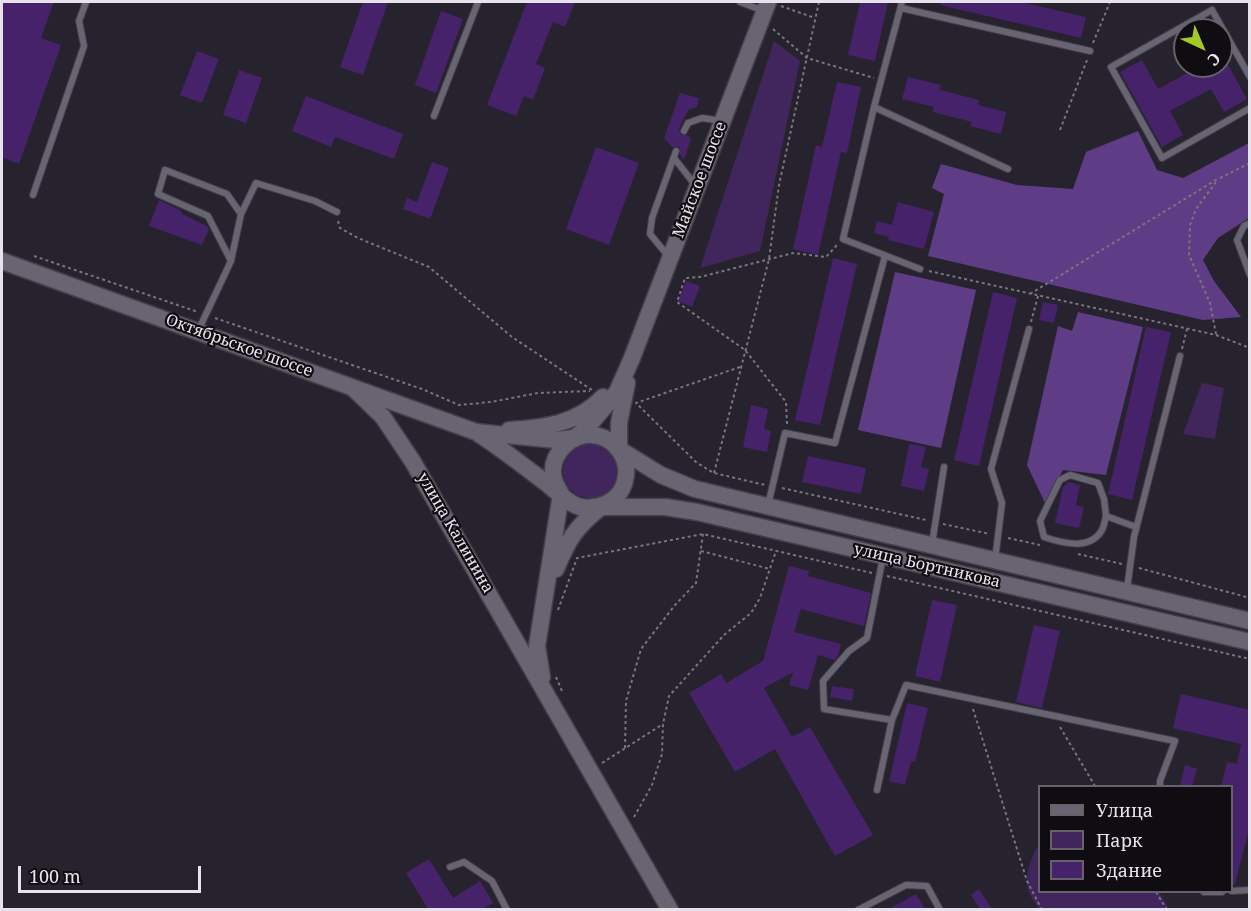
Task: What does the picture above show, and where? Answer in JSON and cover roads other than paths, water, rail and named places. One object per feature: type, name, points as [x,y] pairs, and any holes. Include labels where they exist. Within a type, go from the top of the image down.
[{"type":"main road","name":"Майское шоссе","points":[[575,438],[617,392],[723,121],[770,11]]},
{"type":"main road","name":"Октябрьское шоссе","points":[[2,261],[476,432],[556,440],[575,438]]},
{"type":"main road","name":"Майское шоссе","points":[[476,432],[532,429],[573,418],[598,403],[622,377],[632,358]]},
{"type":"main road","name":"Майское шоссе","points":[[620,449],[619,423],[632,358]]},
{"type":"main road","name":"улица Калинина","points":[[353,388],[383,417],[413,462],[670,909]]},
{"type":"main road","name":"Октябрьское шоссе","points":[[476,432],[561,495]]},
{"type":"main road","points":[[590,435],[605,438],[620,449],[626,463],[627,476],[623,489],[614,499],[602,507],[587,508],[575,505],[561,495],[553,473],[555,459],[563,447],[575,438],[590,435]]},
{"type":"main road","name":"улица Бортникова","points":[[620,449],[661,475],[695,489],[1250,621]]},
{"type":"main road","name":"улица Калинина","points":[[544,687],[537,646],[561,495]]},
{"type":"main road","name":"улица Калинина","points":[[545,598],[568,539],[580,525],[602,507]]},
{"type":"main road","name":"улица Бортникова","points":[[602,507],[665,507],[697,512],[1250,642]]},
{"type":"lane","points":[[33,195],[84,46],[79,21],[86,2]]},
{"type":"lane","points":[[434,116],[478,2]]},
{"type":"lane","points":[[740,2],[770,11]]},
{"type":"lane","points":[[920,269],[843,239],[874,107],[902,5],[1090,51]]},
{"type":"lane","points":[[1250,76],[1212,10],[1111,67],[1162,158],[1250,108]]},
{"type":"lane","points":[[874,107],[1008,169]]},
{"type":"lane","points":[[684,131],[687,123],[702,118],[723,121]]},
{"type":"lane","points":[[670,258],[650,234],[652,218],[675,155],[697,188]]},
{"type":"lane","points":[[231,261],[207,216],[158,194],[165,170],[227,194],[241,214]]},
{"type":"lane","points":[[198,332],[231,261],[241,214],[256,183],[315,201],[337,212]]},
{"type":"lane","points":[[1250,223],[1244,226],[1237,240],[1250,275]]},
{"type":"lane","points":[[768,506],[785,433],[835,443],[885,256]]},
{"type":"lane","points":[[995,560],[1002,503],[990,469],[1029,329]]},
{"type":"lane","points":[[1127,592],[1136,527],[1180,356]]},
{"type":"lane","points":[[932,545],[944,467]]},
{"type":"lane","points":[[1070,475],[1098,483],[1104,499],[1106,516],[1101,531],[1089,542],[1065,543],[1044,537],[1040,521],[1060,480],[1070,475]]},
{"type":"lane","points":[[1106,516],[1136,527]]},
{"type":"lane","points":[[883,556],[867,638],[849,651],[823,681],[824,709],[892,720]]},
{"type":"lane","points":[[877,790],[892,720],[906,685],[1175,741],[1160,785]]},
{"type":"lane","points":[[450,867],[464,862],[492,881],[507,909]]},
{"type":"lane","points":[[858,909],[906,885],[927,886],[940,909]]},
{"type":"lane","points":[[1233,891],[1250,890]]}]
